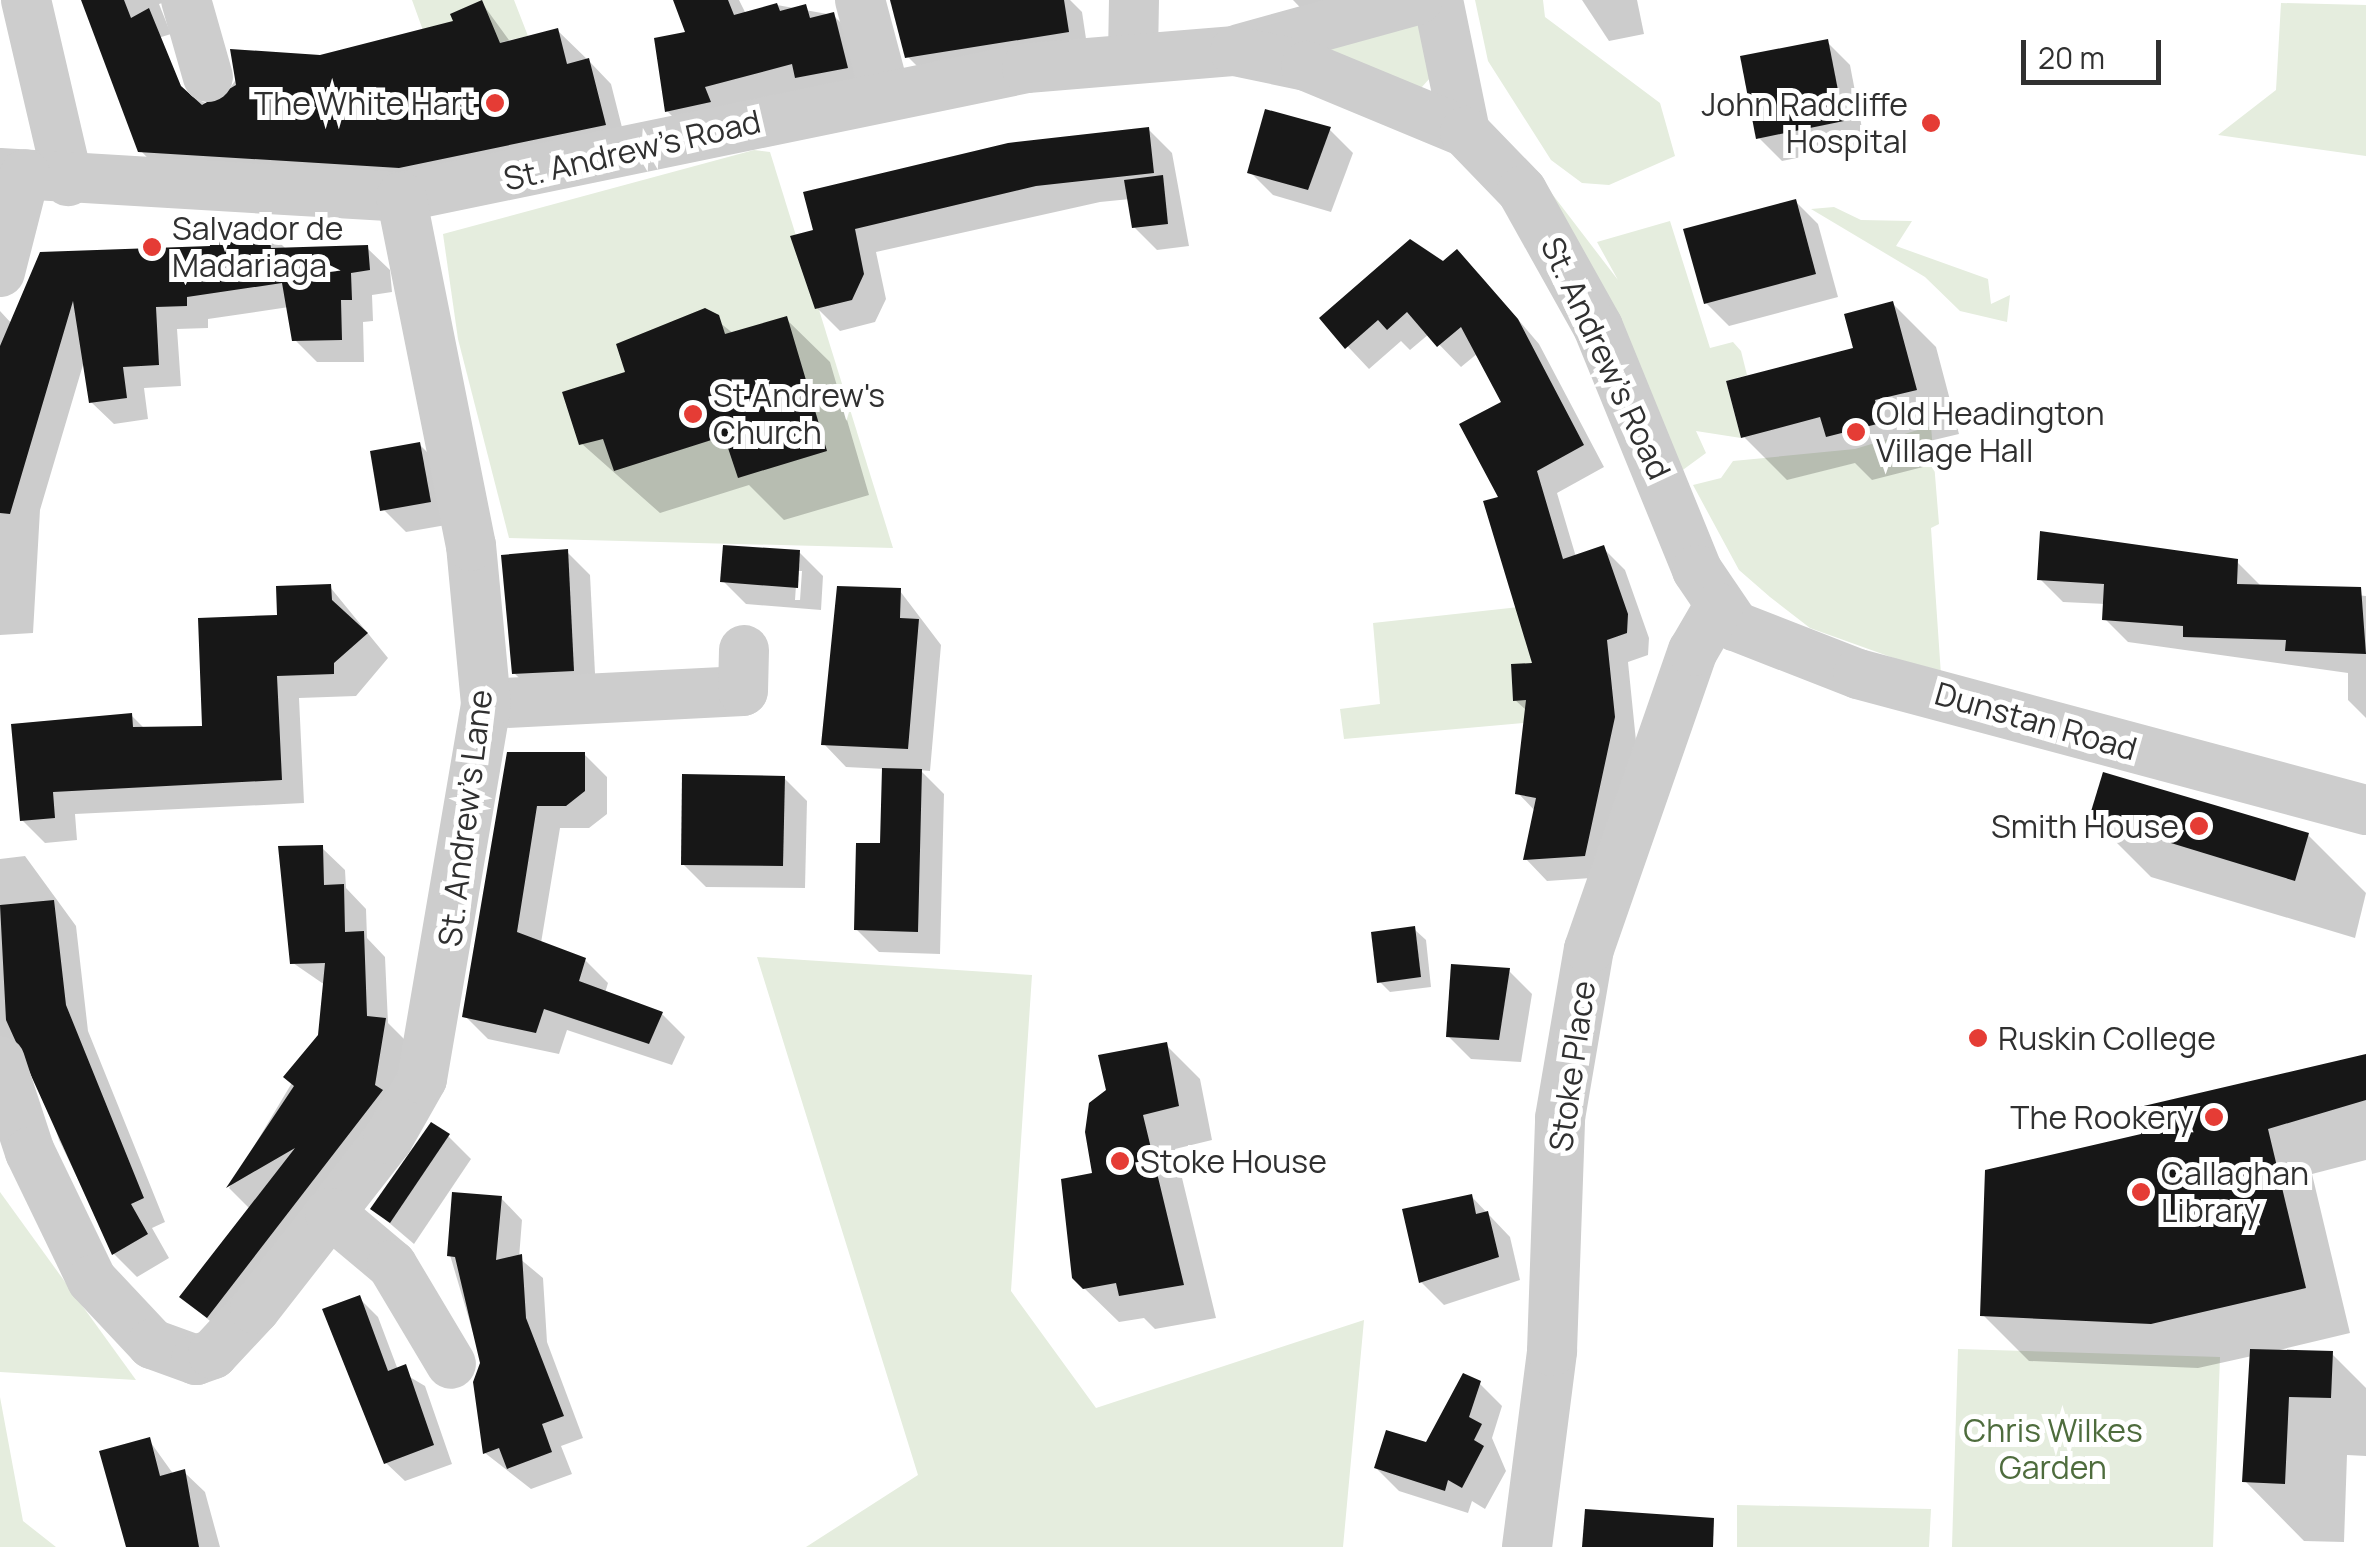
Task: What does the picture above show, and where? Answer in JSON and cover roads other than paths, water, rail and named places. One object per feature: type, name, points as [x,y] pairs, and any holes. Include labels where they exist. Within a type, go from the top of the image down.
[{"type":"street","points":[[0,272],[31,176],[26,0]]},
{"type":"street","points":[[186,0],[208,78]]},
{"type":"street","points":[[860,0],[886,94]]},
{"type":"street","points":[[1133,56],[1134,0]]},
{"type":"street","name":"St. Andrew's Road","points":[[31,176],[401,196],[886,94],[1133,56],[1235,50],[1417,0]]},
{"type":"street","points":[[1438,0],[1465,132]]},
{"type":"street","name":"St. Andrew's Road","points":[[1235,50],[1371,88],[1465,132],[1561,250],[1718,608]]},
{"type":"street","name":"St. Andrew's Lane","points":[[0,1061],[30,1152],[92,1280],[152,1344],[196,1360],[231,1338],[388,1138],[434,1039],[486,704],[468,530],[401,196]]},
{"type":"street","name":"Dunstan Road","points":[[1718,608],[1774,646],[1858,674],[2366,810]]},
{"type":"street","name":"Stoke Place","points":[[1527,1547],[1552,1351],[1560,1118],[1589,949],[1693,651],[1718,608]]},
{"type":"street","points":[[486,704],[743,691],[744,650]]},
{"type":"street","points":[[330,1213],[392,1264],[451,1364]]},
{"type":"place","name":"The White Hart","points":[[495,103]]},
{"type":"place","name":"John Radcliffe Hospital","points":[[1931,123]]},
{"type":"place","name":"Salvador de Madariaga","points":[[152,247]]},
{"type":"place","name":"St Andrew's Church","points":[[693,414]]},
{"type":"place","name":"Old Headington Village Hall","points":[[1856,432]]},
{"type":"place","name":"Smith House","points":[[2199,826]]},
{"type":"place","name":"Ruskin College","points":[[1978,1038]]},
{"type":"place","name":"The Rookery","points":[[2214,1117]]},
{"type":"place","name":"Stoke House","points":[[1120,1161]]},
{"type":"place","name":"Callaghan Library","points":[[2141,1192]]},
{"type":"park label","name":"Chris Wilkes Garden","points":[[2053,1450]]}]
